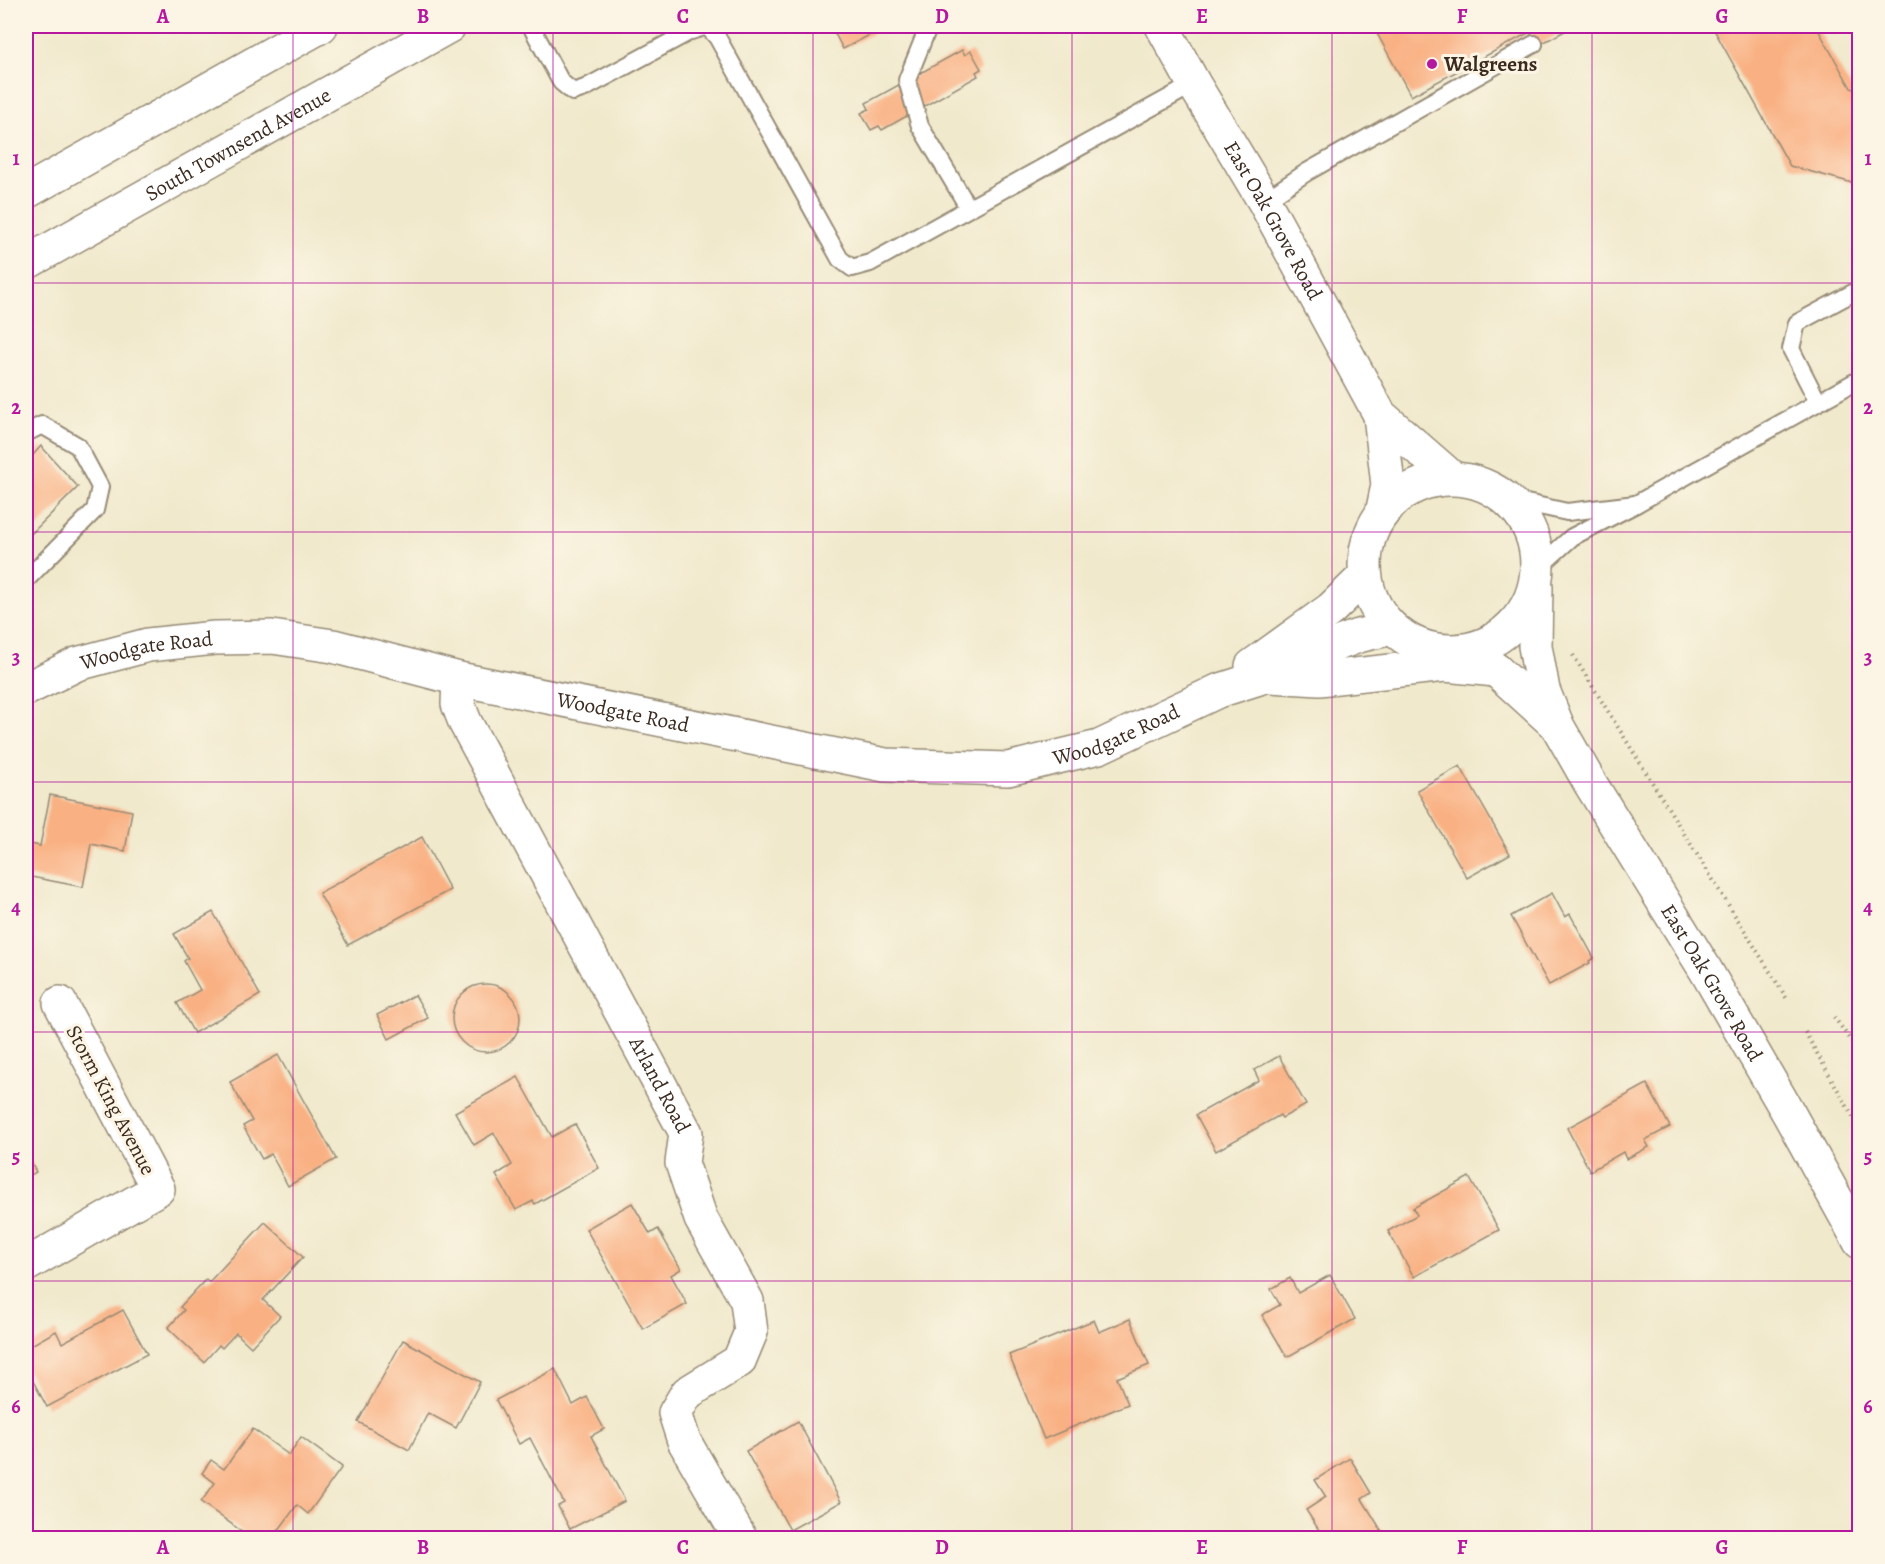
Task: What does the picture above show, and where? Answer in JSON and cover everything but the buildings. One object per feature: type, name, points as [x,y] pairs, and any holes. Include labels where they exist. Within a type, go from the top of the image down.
[{"type":"main road","points":[[26,192],[321,26]]},
{"type":"main road","name":"South Townsend Avenue","points":[[26,263],[449,26]]},
{"type":"main road","name":"East Oak Grove Road","points":[[1162,26],[1264,201],[1380,415],[1450,476]]},
{"type":"main road","name":"East Oak Grove Road","points":[[1380,415],[1388,485],[1383,509]]},
{"type":"main road","points":[[1450,476],[1467,477],[1479,481],[1508,499],[1532,538],[1538,577],[1528,606],[1483,660],[1424,646],[1407,639],[1392,628],[1372,598],[1365,576],[1365,552],[1371,529],[1383,509],[1400,493],[1422,483],[1450,476]]},
{"type":"main road","name":"Woodgate Road","points":[[1218,691],[1331,609],[1365,576]]},
{"type":"main road","name":"East Oak Grove Road","points":[[1538,577],[1535,646],[1543,690],[1558,727],[1705,969],[1860,1242]]},
{"type":"main road","name":"Woodgate Road","points":[[26,689],[77,664],[148,645],[215,638],[272,637],[333,645],[459,679],[885,765],[1008,769],[1100,747],[1218,691],[1265,676],[1335,644],[1392,628]]},
{"type":"main road","name":"East Oak Grove Road","points":[[1483,660],[1558,727]]},
{"type":"main road","name":"Woodgate Road","points":[[1265,676],[1319,679],[1483,660]]},
{"type":"main road","name":"Arland Road","points":[[459,679],[458,704],[465,722],[686,1133],[682,1163],[701,1219],[747,1301],[751,1332],[739,1361],[687,1393],[675,1413],[684,1441],[740,1539]]},
{"type":"main road","name":"Storm King Avenue","points":[[26,1264],[158,1190],[60,1004]]},
{"type":"lane","points":[[531,26],[561,82],[573,92],[585,88],[692,31],[707,26],[717,37],[840,259],[852,268],[870,263],[1194,84]]},
{"type":"lane","points":[[935,26],[927,30],[907,80],[920,126],[968,207]]},
{"type":"lane","points":[[1264,201],[1307,172],[1534,44]]},
{"type":"lane","points":[[1818,402],[1791,349],[1797,324],[1860,289]]},
{"type":"lane","points":[[1538,577],[1572,537],[1636,504],[1860,378]]},
{"type":"lane","points":[[26,433],[42,425],[78,446],[100,487],[95,510],[26,580]]},
{"type":"lane","points":[[1508,499],[1567,512],[1636,504]]},
{"type":"path","points":[[1573,655],[1787,999]]},
{"type":"path","points":[[1834,1017],[1860,1053]]},
{"type":"path","points":[[1805,1032],[1860,1130]]},
{"type":"place","name":"Walgreens","points":[[1432,64]]}]
